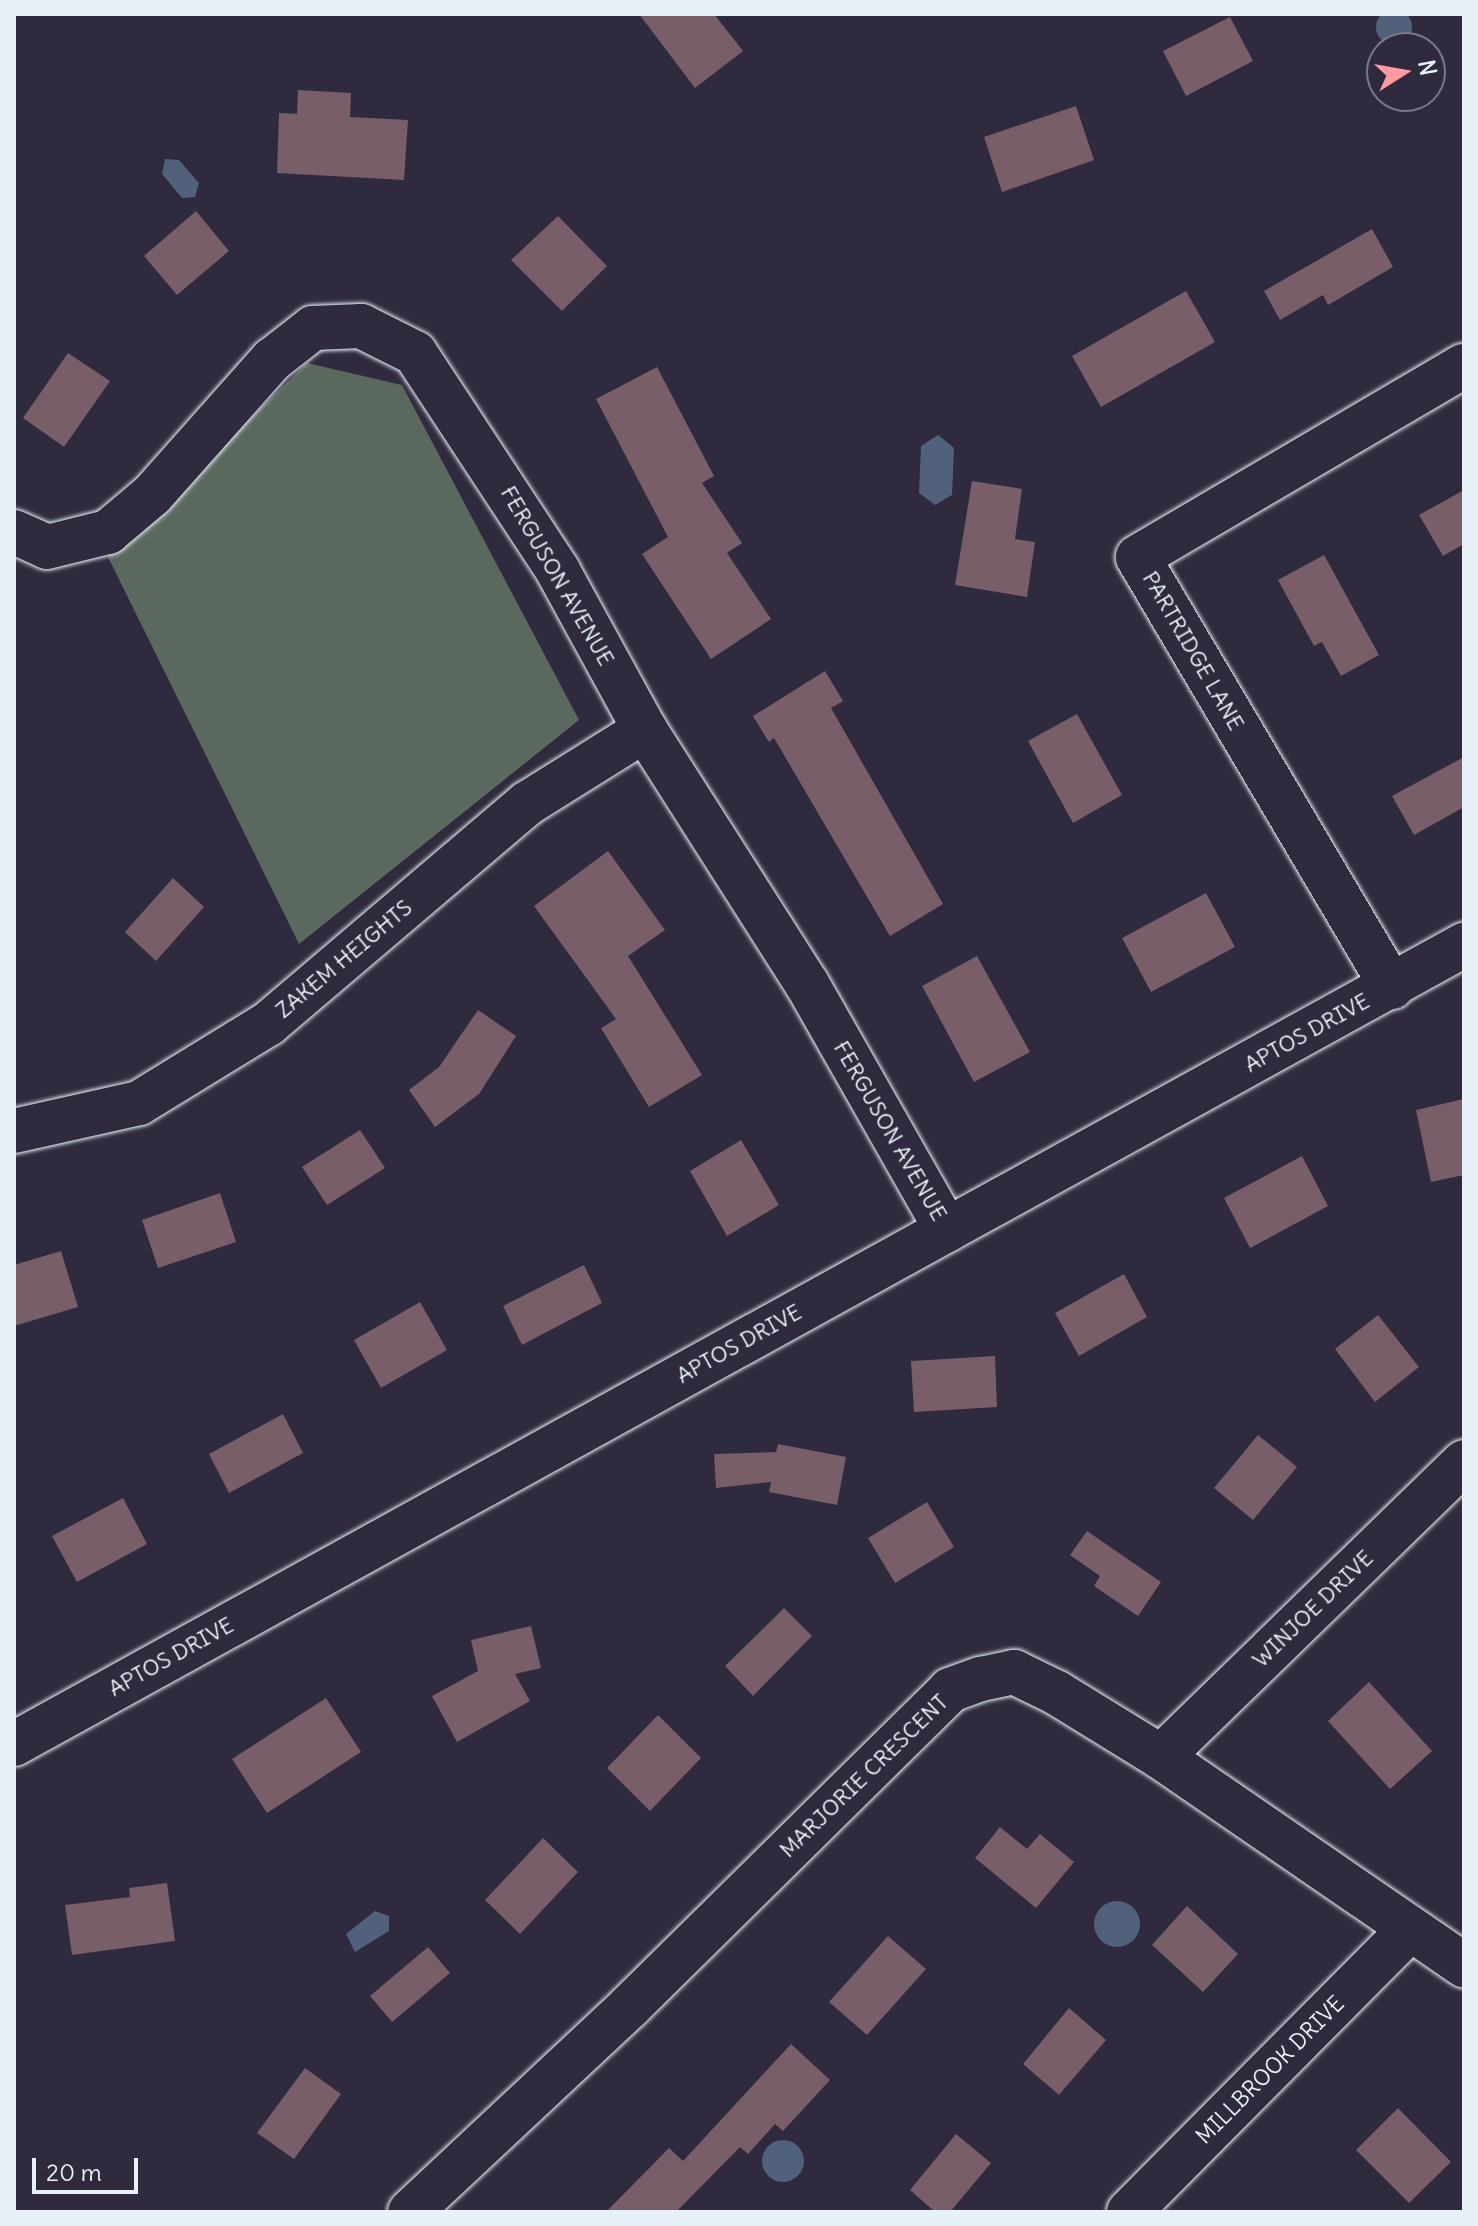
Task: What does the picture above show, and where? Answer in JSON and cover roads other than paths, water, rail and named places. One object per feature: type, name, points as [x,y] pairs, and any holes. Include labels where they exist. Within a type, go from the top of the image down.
[{"type":"street","name":"FERGUSON AVENUE","points":[[14,532],[47,547],[108,532],[152,495],[272,360],[313,328],[361,326],[415,353],[450,401],[558,571],[645,730],[807,984],[947,1230]]},
{"type":"street","name":"PARTRIDGE LANE","points":[[1392,987],[1138,557],[1464,366]]},
{"type":"street","name":"ZAKEM HEIGHTS","points":[[14,1131],[139,1103],[268,1024],[528,803],[645,730]]},
{"type":"street","name":"APTOS DRIVE","points":[[14,1744],[1464,945]]},
{"type":"street","name":"WINJOE DRIVE","points":[[1161,1757],[1464,1462]]},
{"type":"street","name":"MARJORIE CRESCENT","points":[[410,2212],[629,2007],[950,1690],[1014,1672],[1161,1757],[1464,1965]]},
{"type":"street","name":"MILLBROOK DRIVE","points":[[1129,2212],[1410,1929]]},
{"type":"water","points":[[1387,10],[1401,10],[1411,20],[1411,32],[1377,32],[1377,20]]},
{"type":"water","points":[[165,159],[179,160],[199,183],[195,197],[182,198],[162,174]]},
{"type":"water","points":[[938,435],[954,448],[952,495],[935,505],[919,493],[921,446]]},
{"type":"water","points":[[1117,1901],[1133,1908],[1140,1924],[1133,1940],[1117,1947],[1101,1940],[1094,1924],[1101,1908]]},
{"type":"water","points":[[375,1911],[389,1916],[389,1931],[355,1952],[346,1934]]},
{"type":"water","points":[[783,2140],[798,2146],[804,2161],[798,2176],[783,2182],[768,2176],[762,2161],[768,2146]]}]
